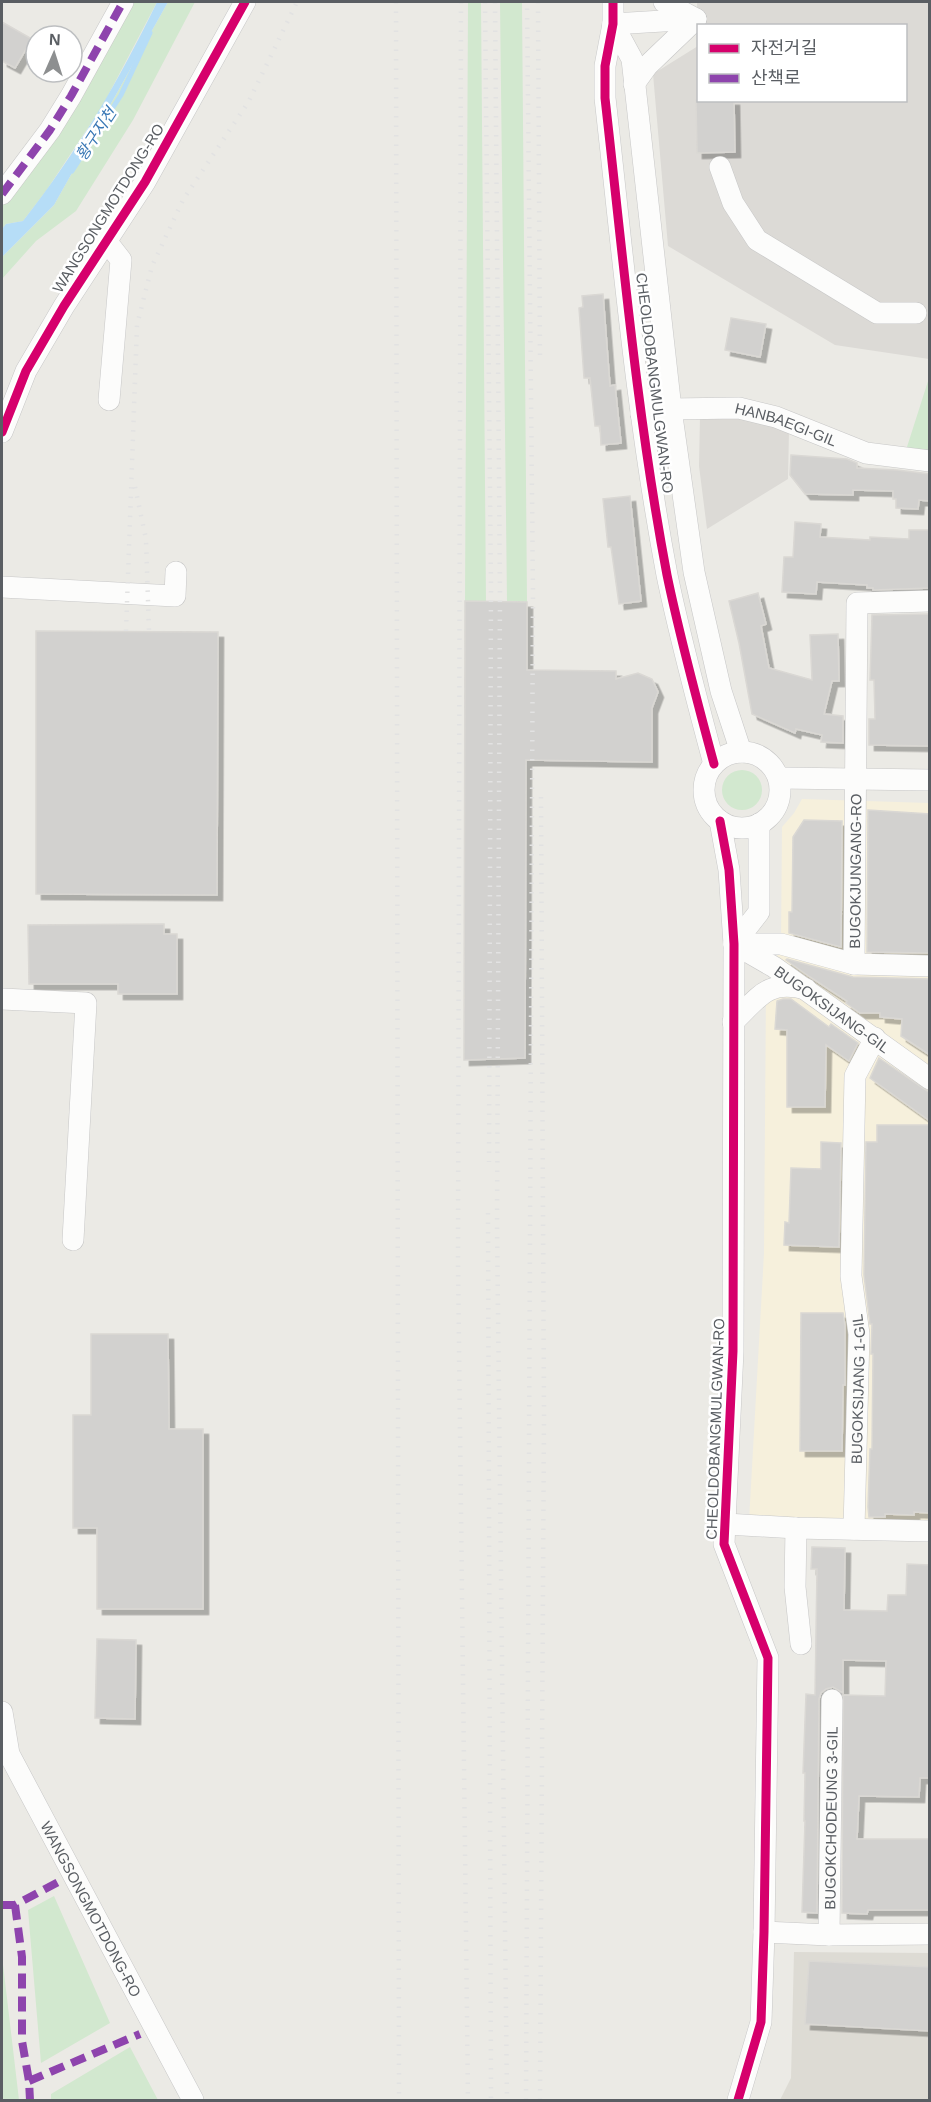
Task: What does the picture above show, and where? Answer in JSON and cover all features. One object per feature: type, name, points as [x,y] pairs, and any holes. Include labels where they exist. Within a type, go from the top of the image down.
[{"type":"street","points":[[2,194],[50,130],[123,2]]},
{"type":"street","name":"WANGSONGMOTDONG-RO","points":[[2,432],[26,371],[64,306],[146,182],[244,2]]},
{"type":"street","name":"CHEOLDOBANGMULGWAN-RO","points":[[613,2],[613,24],[605,66],[605,98],[641,414],[667,575],[714,764]]},
{"type":"street","points":[[664,2],[697,19]]},
{"type":"street","points":[[613,24],[697,19]]},
{"type":"street","points":[[634,84],[647,66],[697,19]]},
{"type":"street","name":"CHEOLDOBANGMULGWAN-RO","points":[[613,24],[632,59],[671,410],[694,572],[721,691],[741,752]]},
{"type":"street","points":[[720,167],[733,203],[757,240],[877,313],[916,313]]},
{"type":"street","points":[[107,242],[121,260],[109,400]]},
{"type":"street","name":"HANBAEGI-GIL","points":[[641,414],[671,410],[739,408],[776,417],[866,453],[930,460]]},
{"type":"street","points":[[2,587],[106,584],[175,596],[176,572]]},
{"type":"street","points":[[856,779],[857,603],[930,601]]},
{"type":"street","points":[[741,752],[751,753],[768,762],[779,778],[781,791],[777,805],[770,816],[759,824],[746,828],[733,827],[720,821],[712,814],[704,794],[708,773],[714,764],[730,754],[741,752]]},
{"type":"street","name":"BUGOKJUNGANG-RO","points":[[779,778],[930,780]]},
{"type":"street","name":"BUGOKJUNGANG-RO","points":[[854,964],[856,779]]},
{"type":"street","name":"CHEOLDOBANGMULGWAN-RO","points":[[720,821],[729,870],[735,944],[733,1351],[724,1544],[768,1658],[761,2022],[738,2100]]},
{"type":"street","points":[[735,944],[759,912],[759,824]]},
{"type":"street","points":[[735,944],[781,944],[854,964],[930,966]]},
{"type":"street","name":"BUGOKSIJANG-GIL","points":[[735,944],[806,989],[930,1079]]},
{"type":"street","points":[[733,1022],[766,990],[792,986],[806,989]]},
{"type":"street","points":[[2,999],[86,1003],[73,1240]]},
{"type":"street","name":"BUGOKSIJANG 1-GIL","points":[[854,1529],[859,1334],[851,1276],[855,1076],[876,1038]]},
{"type":"street","name":"CHEOLDOBANGMULGWAN-RO","points":[[726,1524],[854,1529]]},
{"type":"street","points":[[796,1528],[795,1587],[801,1644]]},
{"type":"street","points":[[854,1529],[930,1531]]},
{"type":"street","name":"BUGOKCHODEUNG 3-GIL","points":[[829,1935],[832,1700]]},
{"type":"street","name":"WANGSONGMOTDONG-RO","points":[[2,1712],[9,1754],[193,2100]]},
{"type":"street","points":[[764,1932],[829,1935],[930,1934]]},
{"type":"shaded area","points":[[697,2],[929,2],[929,359],[835,345],[668,246],[653,74],[697,47],[697,102],[907,102],[907,24],[698,24]]},
{"type":"shaded area","points":[[700,417],[746,419],[789,431],[788,479],[707,529],[699,466]]},
{"type":"shaded area","points":[[802,799],[929,803],[929,1525],[749,1521],[764,1253],[766,990],[781,944],[782,827]]},
{"type":"shaded area","points":[[794,1952],[929,1953],[929,2100],[780,2100],[791,2078]]},
{"type":"green space","points":[[123,2],[157,2],[103,105],[46,191],[23,221],[6,224],[2,229],[2,194],[71,84],[84,84],[84,64]]},
{"type":"green space","points":[[168,2],[195,2],[133,120],[76,211],[36,241],[2,279],[2,257],[54,205]]},
{"type":"green space","points":[[468,2],[481,2],[486,602],[465,601]]},
{"type":"green space","points":[[500,2],[522,2],[527,602],[507,602]]},
{"type":"green space","points":[[929,378],[929,450],[906,450]]},
{"type":"green space","points":[[742,770],[750,771],[756,776],[761,782],[761,798],[756,804],[750,809],[742,810],[734,809],[728,804],[723,798],[722,790],[723,782],[728,776],[734,771]]},
{"type":"green space","points":[[54,1896],[110,2023],[41,2063],[28,1910]]},
{"type":"green space","points":[[2,1956],[19,2100],[2,2100]]},
{"type":"green space","points":[[130,2047],[158,2100],[51,2100],[51,2094]]},
{"type":"water","name":"황구지천","points":[[157,2],[168,2],[54,205],[2,257],[2,229],[6,224],[23,221],[79,143],[128,59]]},
{"type":"building","points":[[2,22],[24,34],[24,53],[15,68],[2,61]]},
{"type":"building","points":[[696,100],[697,102],[734,102],[735,152],[697,153]]},
{"type":"building","points":[[603,294],[610,386],[615,385],[621,443],[601,445],[600,426],[595,426],[590,378],[584,378],[579,308],[583,307],[582,296]]},
{"type":"building","points":[[731,318],[766,324],[760,357],[725,350]]},
{"type":"building","points":[[791,455],[847,459],[857,463],[857,468],[930,474],[930,501],[919,500],[918,509],[896,508],[893,491],[853,490],[853,495],[805,494],[790,475]]},
{"type":"building","points":[[630,496],[641,601],[619,604],[611,547],[608,547],[603,499]]},
{"type":"building","points":[[795,522],[821,524],[820,537],[870,540],[870,537],[909,539],[909,530],[930,530],[930,588],[873,590],[873,588],[867,588],[867,585],[817,582],[816,594],[782,592],[784,557],[793,557]]},
{"type":"building","points":[[758,593],[766,624],[761,626],[769,668],[812,680],[810,635],[838,634],[839,681],[832,681],[824,714],[843,716],[843,743],[821,742],[822,735],[796,729],[795,733],[752,714],[729,601]]},
{"type":"building","points":[[465,601],[527,602],[527,670],[616,671],[616,679],[638,673],[652,679],[658,692],[652,708],[652,762],[526,760],[525,1058],[464,1060]]},
{"type":"building","points":[[930,614],[930,746],[869,745],[869,719],[875,719],[874,680],[870,680],[872,615]]},
{"type":"building","points":[[36,631],[218,632],[217,895],[36,894]]},
{"type":"building","points":[[868,810],[930,814],[930,953],[867,952]]},
{"type":"building","points":[[804,820],[842,821],[841,947],[789,933],[789,912],[792,912],[793,837]]},
{"type":"building","points":[[164,924],[164,934],[177,934],[177,994],[118,994],[118,984],[29,984],[28,925]]},
{"type":"building","points":[[787,959],[853,977],[930,979],[930,1055],[901,1036],[902,1019],[880,1017],[880,1013],[860,1013],[846,1003],[847,1001]]},
{"type":"building","points":[[791,999],[829,1027],[831,1024],[858,1043],[849,1061],[826,1045],[825,1107],[787,1107],[787,1030],[775,1029],[777,1001]]},
{"type":"building","points":[[879,1058],[930,1093],[930,1121],[870,1078]]},
{"type":"building","points":[[877,1125],[930,1125],[930,1513],[914,1512],[914,1515],[885,1514],[885,1517],[869,1517],[873,1354],[871,1354],[872,1324],[870,1324],[864,1275],[866,1142],[877,1142]]},
{"type":"building","points":[[821,1142],[841,1143],[839,1247],[784,1245],[785,1222],[789,1223],[791,1168],[821,1169]]},
{"type":"building","points":[[801,1313],[843,1313],[845,1385],[843,1385],[842,1451],[800,1451]]},
{"type":"building","points":[[91,1334],[168,1334],[169,1429],[203,1429],[203,1609],[97,1609],[97,1528],[73,1528],[73,1415],[91,1415]]},
{"type":"building","points":[[812,1547],[845,1548],[844,1610],[887,1611],[888,1595],[906,1595],[907,1564],[930,1565],[930,1778],[920,1778],[919,1797],[859,1796],[857,1839],[930,1839],[930,1910],[868,1910],[867,1914],[842,1913],[843,1695],[885,1696],[886,1661],[843,1660],[843,1693],[833,1687],[821,1693],[819,1699],[817,1913],[802,1912],[806,1694],[815,1695],[817,1569],[811,1569]]},
{"type":"building","points":[[97,1639],[136,1640],[135,1719],[95,1718]]},
{"type":"building","points":[[809,1961],[930,1967],[930,2031],[805,2024]]},
{"type":"waterway","name":"황구지천","points":[[72,171],[121,95],[150,33]]},
{"type":"railway","points":[[126,631],[137,325],[152,266],[183,200],[249,101],[297,2]]},
{"type":"railway","points":[[396,2],[399,2100]]},
{"type":"railway","points":[[461,2],[458,1262],[468,2100]]},
{"type":"railway","points":[[485,2],[491,589],[489,1162]]},
{"type":"railway","points":[[495,2],[500,593],[497,1224],[507,2100]]},
{"type":"railway","points":[[526,2100],[533,592],[527,2]]},
{"type":"railway","points":[[538,2],[540,361]]},
{"type":"railway","points":[[135,487],[146,539],[149,631]]},
{"type":"railway","points":[[540,2100],[544,1414],[541,796]]},
{"type":"railway","points":[[488,1213],[491,2100]]},
{"type":"marked path","points":[[2,194],[50,130],[123,2]]},
{"type":"marked path","points":[[2,1905],[15,1905],[62,1880]]},
{"type":"marked path","points":[[15,1905],[22,1957],[22,2041],[30,2100]]},
{"type":"marked path","points":[[29,2081],[140,2034]]},
{"type":"cycle path","points":[[2,432],[26,371],[64,306],[145,182],[245,2]]},
{"type":"cycle path","points":[[613,2],[613,24],[605,66],[605,98],[639,397],[667,575],[714,764]]},
{"type":"cycle path","points":[[720,821],[729,870],[734,944],[733,1351],[724,1544],[768,1658],[761,2022],[738,2100]]}]
